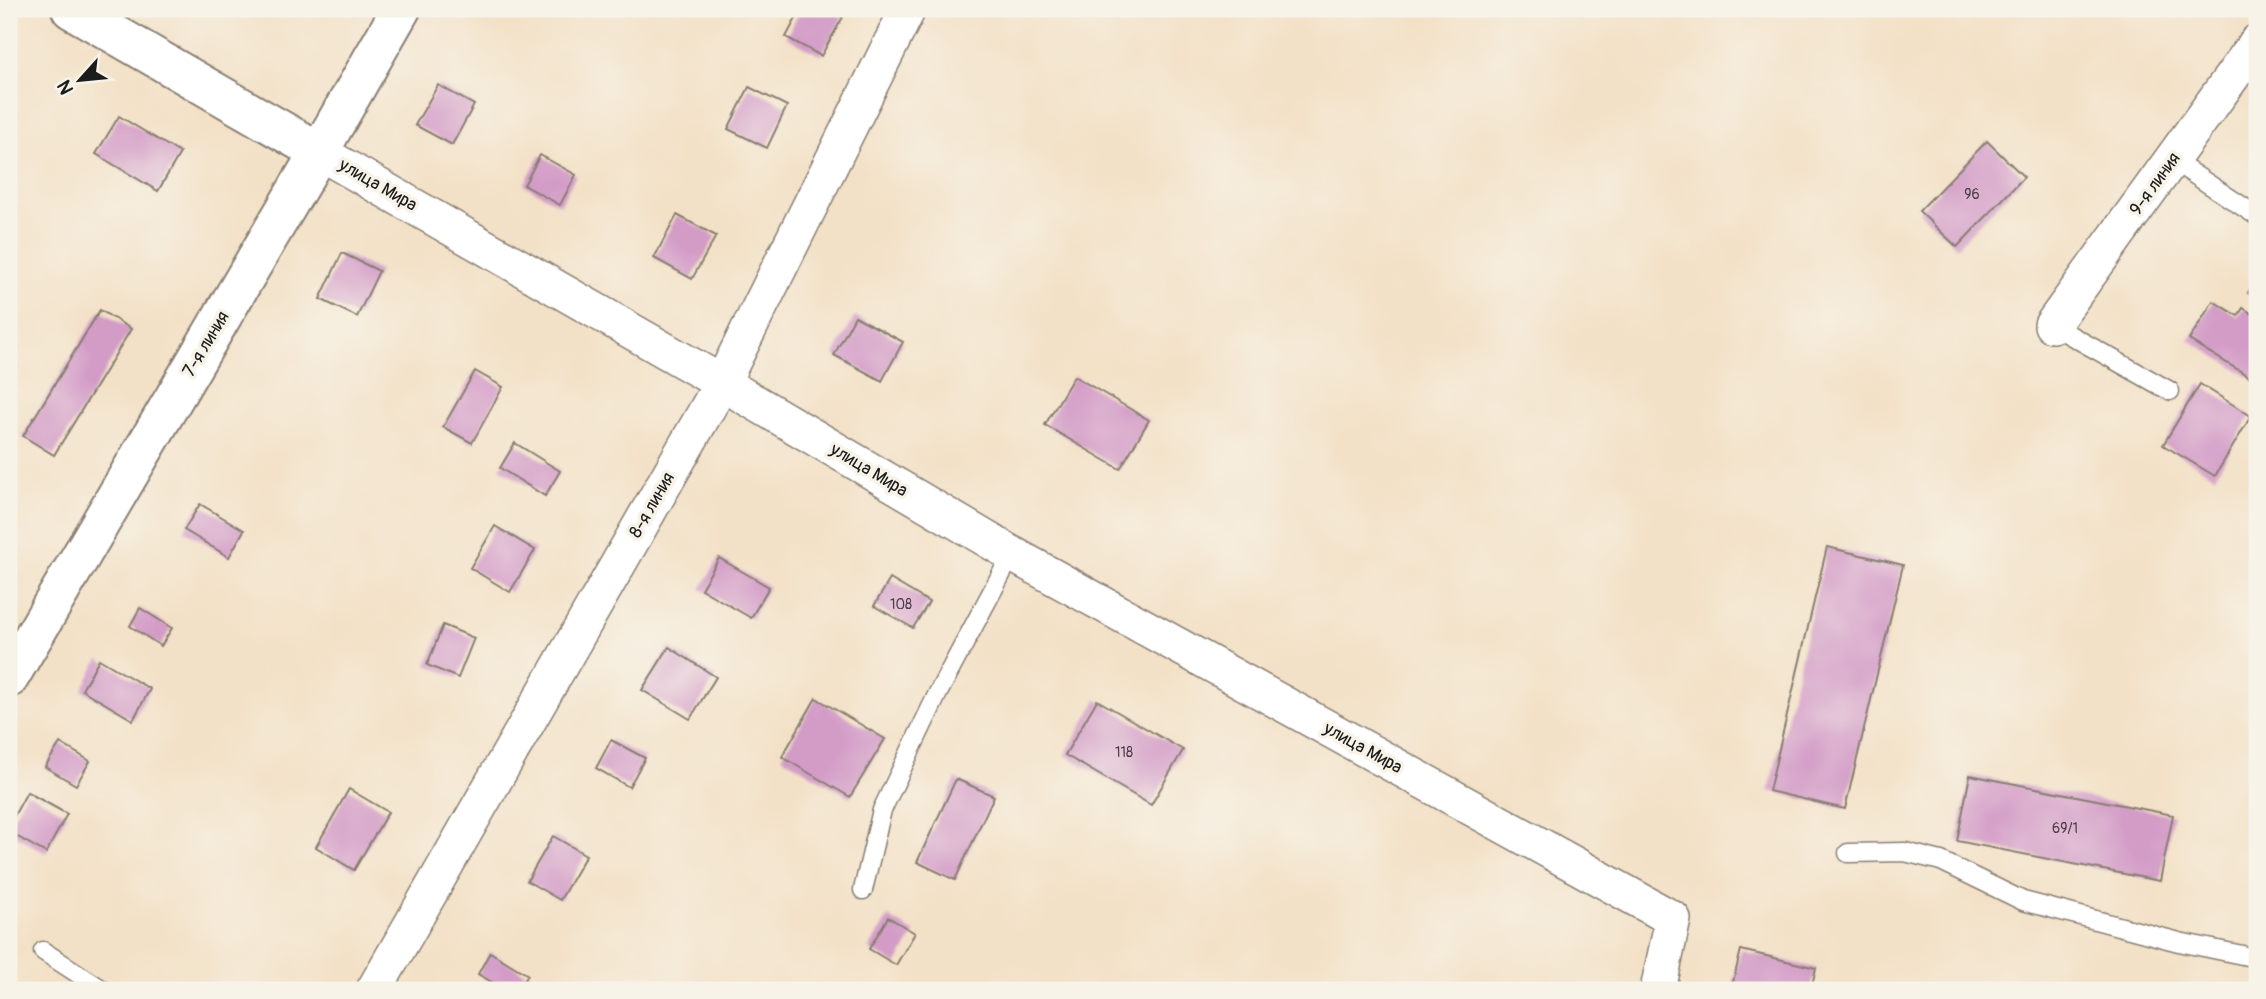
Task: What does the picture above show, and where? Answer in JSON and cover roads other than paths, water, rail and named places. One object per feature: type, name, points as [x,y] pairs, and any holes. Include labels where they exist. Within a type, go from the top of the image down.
[{"type":"main road","name":"улица Мира","points":[[71,9],[319,152]]},
{"type":"main road","name":"7-я линия","points":[[9,678],[401,9]]},
{"type":"street","name":"8-я линия","points":[[374,990],[722,383],[908,9]]},
{"type":"street","name":"9-я линия","points":[[2052,325],[2257,42]]},
{"type":"street","name":"улица Мира","points":[[319,152],[722,383],[1012,554],[1673,919],[1658,990]]},
{"type":"lane","points":[[2172,160],[2257,216]]},
{"type":"lane","points":[[2052,325],[2170,391]]},
{"type":"lane","points":[[863,890],[882,810],[938,693],[1012,554]]},
{"type":"lane","points":[[1847,853],[1905,852],[1941,861],[2023,901],[2179,942],[2257,958]]},
{"type":"lane","points":[[43,951],[103,990]]}]
